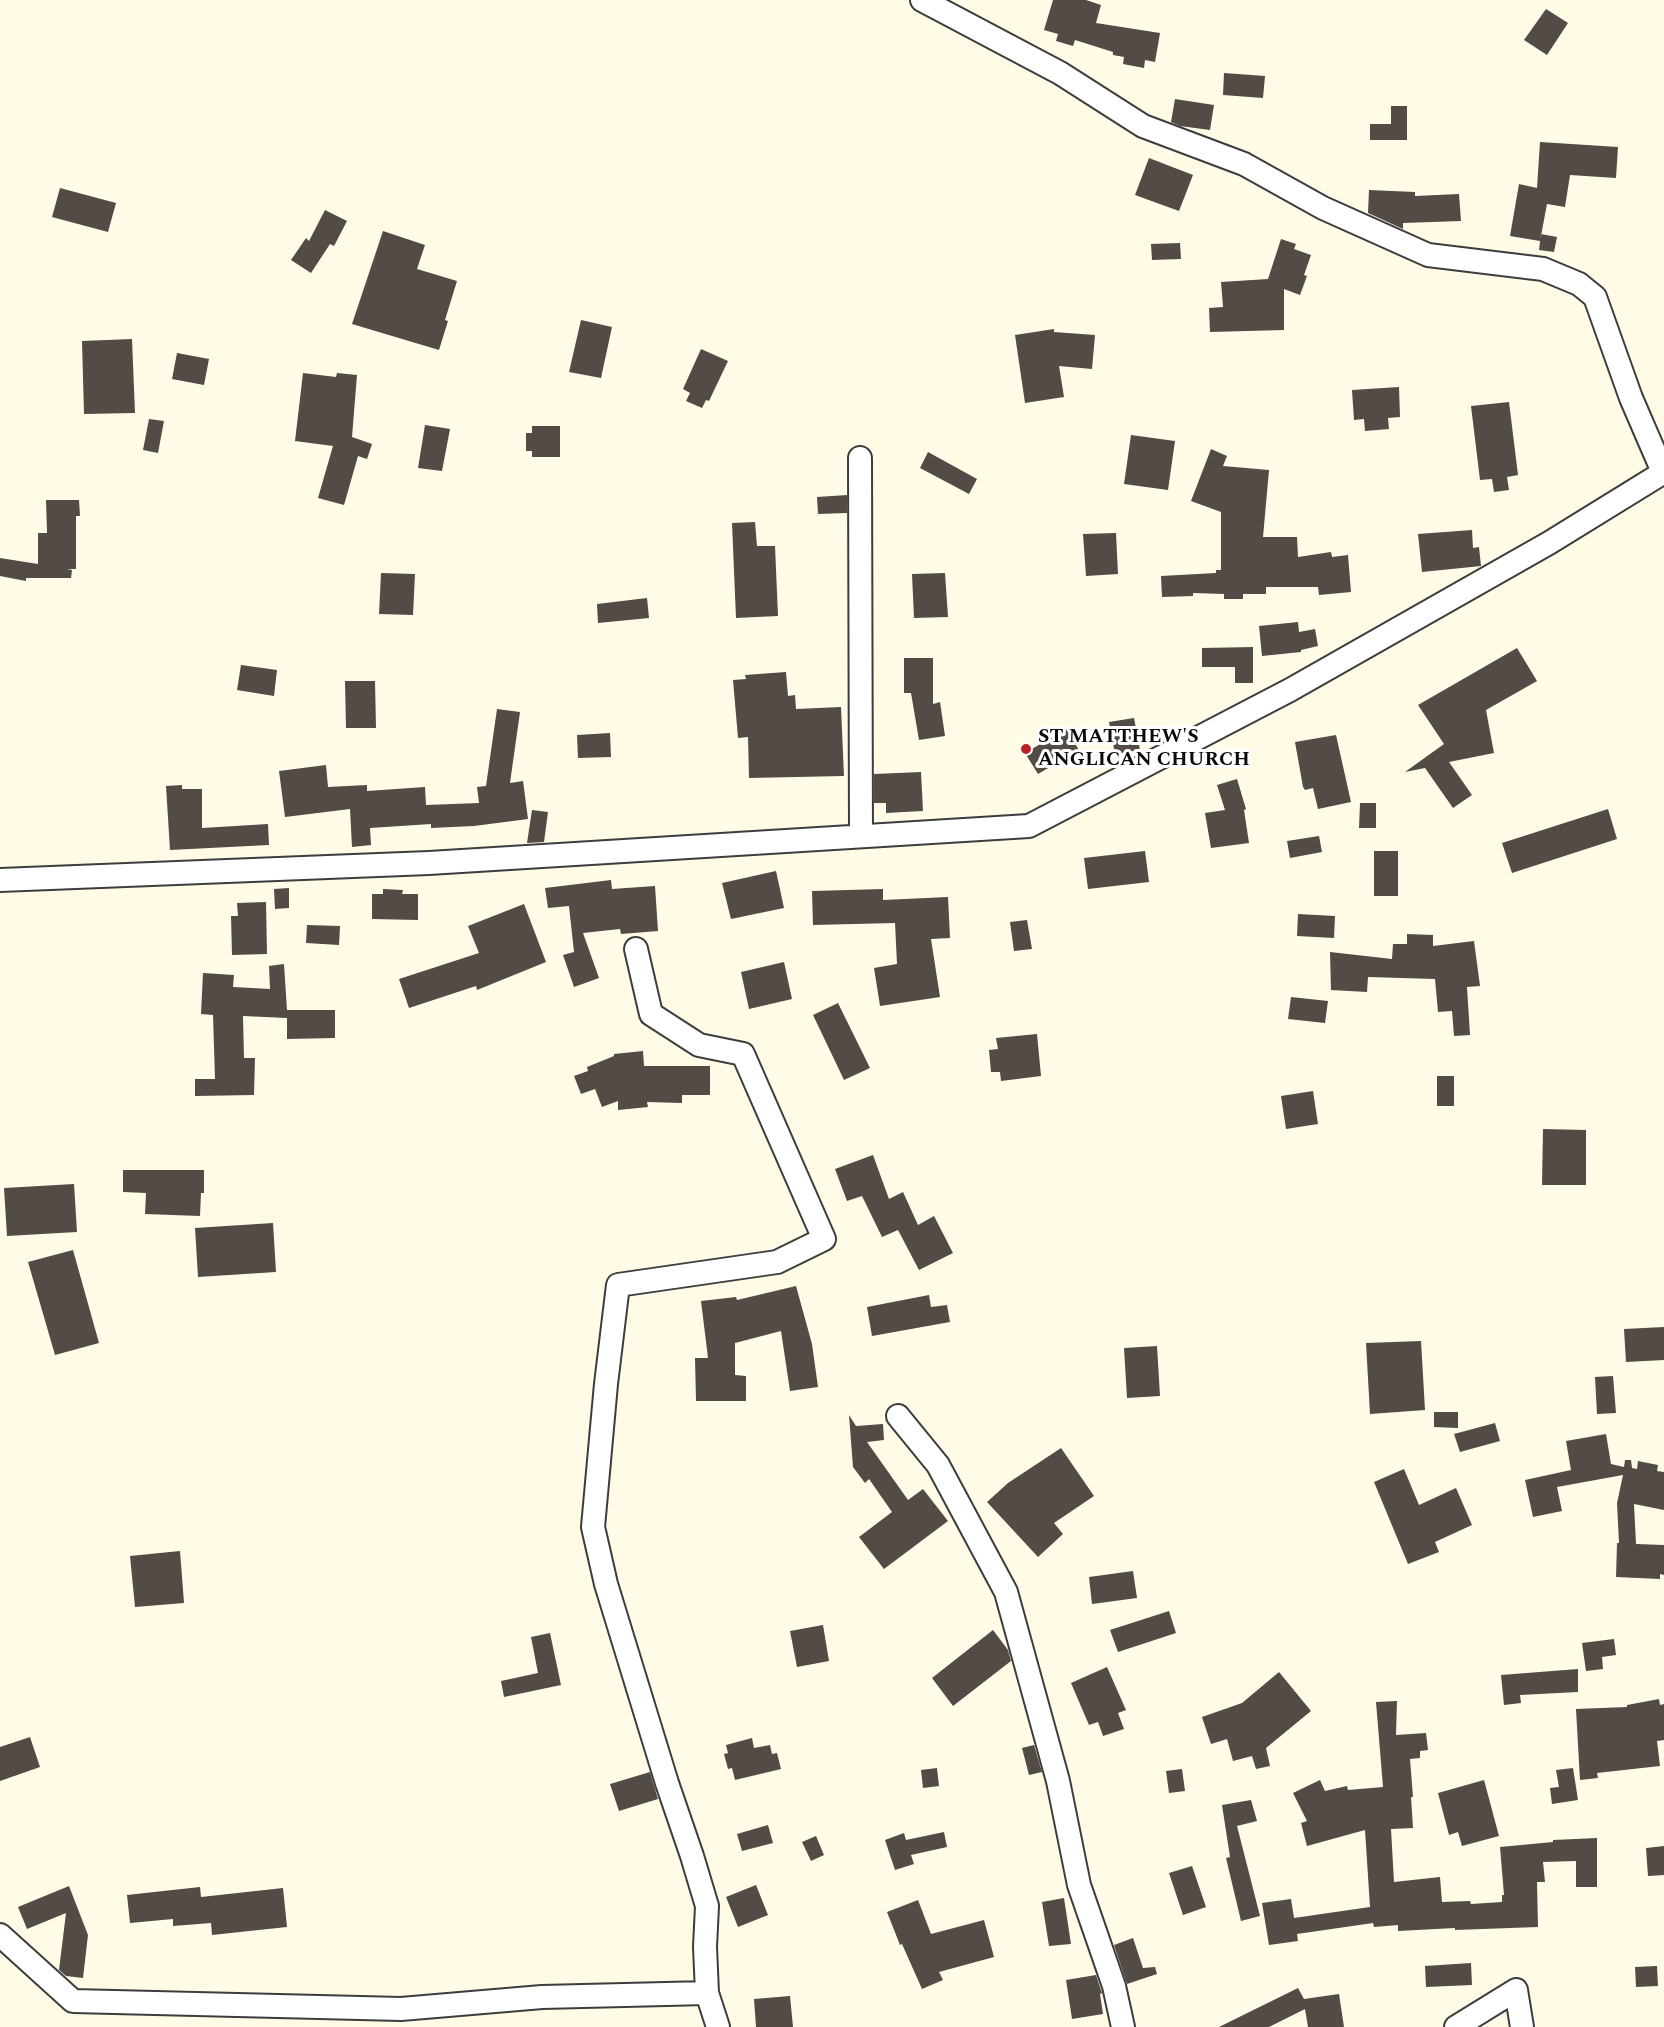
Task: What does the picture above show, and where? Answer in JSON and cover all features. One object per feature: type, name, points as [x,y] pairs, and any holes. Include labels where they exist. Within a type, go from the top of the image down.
[{"type":"street","points":[[0,880],[429,863],[1029,826],[1290,690],[1549,543],[1663,472],[1632,398],[1595,297],[1579,284],[1543,269],[1428,255],[1323,208],[1244,165],[1143,126],[1060,73],[922,0]]},
{"type":"street","points":[[860,458],[861,836]]},
{"type":"street","points":[[636,949],[651,1014],[699,1045],[743,1054],[824,1239],[777,1262],[618,1285],[593,1527],[606,1584],[707,1906],[705,1947],[707,1992],[718,2027]]},
{"type":"street","points":[[898,1416],[938,1464],[1006,1592],[1058,1781],[1079,1885],[1111,1977],[1123,2027]]},
{"type":"street","points":[[0,1935],[73,2001],[401,2008],[542,1997],[707,1992]]},
{"type":"street","points":[[1456,2027],[1516,1990],[1522,2027]]},
{"type":"building","points":[[1053,0],[1086,0],[1101,5],[1096,23],[1160,33],[1155,62],[1145,60],[1144,68],[1123,64],[1124,57],[1113,55],[1113,52],[1075,40],[1073,46],[1056,41],[1058,34],[1044,30]]},
{"type":"building","points":[[1546,9],[1568,23],[1547,55],[1524,40]]},
{"type":"building","points":[[1224,73],[1265,76],[1263,98],[1223,95]]},
{"type":"building","points":[[1175,99],[1214,105],[1210,130],[1180,126],[1171,122]]},
{"type":"building","points":[[1391,106],[1407,106],[1407,140],[1370,140],[1370,124],[1391,124]]},
{"type":"building","points":[[1540,142],[1618,147],[1616,178],[1570,175],[1565,207],[1547,204],[1540,241],[1510,236],[1519,184],[1537,188]]},
{"type":"building","points":[[1149,158],[1193,175],[1179,211],[1135,195]]},
{"type":"building","points":[[60,188],[116,203],[108,232],[52,217]]},
{"type":"building","points":[[1369,190],[1415,192],[1415,196],[1459,194],[1461,221],[1403,223],[1403,229],[1368,213]]},
{"type":"building","points":[[325,210],[347,221],[334,246],[330,244],[311,273],[291,260],[306,238],[309,241]]},
{"type":"building","points":[[383,231],[425,245],[417,269],[457,281],[439,350],[352,324]]},
{"type":"building","points":[[1541,234],[1557,237],[1554,252],[1539,250]]},
{"type":"building","points":[[1281,239],[1296,244],[1294,249],[1311,255],[1300,295],[1284,289],[1284,330],[1210,332],[1209,308],[1223,307],[1221,282],[1268,279]]},
{"type":"building","points":[[1180,243],[1181,259],[1152,260],[1151,244]]},
{"type":"building","points":[[581,320],[612,327],[601,378],[569,372]]},
{"type":"building","points":[[1054,329],[1054,332],[1095,335],[1092,369],[1059,366],[1064,397],[1025,403],[1015,335]]},
{"type":"building","points":[[132,339],[135,413],[84,414],[82,341]]},
{"type":"building","points":[[701,349],[728,361],[709,401],[706,400],[702,408],[686,401],[690,393],[683,389]]},
{"type":"building","points":[[177,353],[209,359],[204,385],[172,379]]},
{"type":"building","points":[[303,373],[336,377],[337,373],[357,375],[352,437],[372,444],[367,459],[358,456],[344,505],[318,498],[333,446],[295,441]]},
{"type":"building","points":[[1399,387],[1400,417],[1388,418],[1389,429],[1365,431],[1364,419],[1354,420],[1352,390]]},
{"type":"building","points":[[1509,402],[1518,475],[1507,477],[1509,490],[1494,492],[1492,479],[1480,480],[1471,406]]},
{"type":"building","points":[[149,419],[164,421],[158,453],[143,450]]},
{"type":"building","points":[[425,425],[450,429],[442,471],[418,468]]},
{"type":"building","points":[[532,426],[560,426],[560,457],[532,457],[532,451],[526,451],[526,433],[532,433]]},
{"type":"building","points":[[1131,435],[1175,441],[1168,490],[1124,484]]},
{"type":"building","points":[[1211,449],[1227,456],[1223,466],[1269,470],[1263,537],[1297,537],[1298,557],[1331,552],[1332,557],[1348,555],[1351,592],[1319,595],[1318,587],[1266,587],[1266,594],[1243,594],[1243,599],[1224,599],[1224,594],[1193,593],[1193,596],[1162,597],[1161,576],[1216,573],[1216,570],[1221,570],[1221,512],[1191,501]]},
{"type":"building","points":[[928,452],[977,479],[969,494],[920,468]]},
{"type":"building","points":[[847,495],[847,513],[818,514],[817,497]]},
{"type":"building","points":[[46,500],[79,500],[80,516],[76,516],[76,569],[67,569],[72,570],[71,578],[26,578],[26,581],[0,576],[0,558],[38,564],[38,533],[47,533]]},
{"type":"building","points":[[755,522],[757,546],[775,546],[778,616],[736,618],[732,523]]},
{"type":"building","points":[[1472,530],[1473,548],[1479,547],[1481,566],[1422,572],[1418,534]]},
{"type":"building","points":[[1116,533],[1118,574],[1086,576],[1083,534]]},
{"type":"building","points":[[381,573],[415,574],[413,615],[379,614]]},
{"type":"building","points":[[945,573],[948,617],[914,618],[912,574]]},
{"type":"building","points":[[647,598],[649,618],[598,623],[597,604]]},
{"type":"building","points":[[1298,622],[1299,632],[1315,629],[1318,646],[1301,650],[1301,652],[1262,656],[1259,626]]},
{"type":"building","points":[[1253,647],[1253,683],[1235,683],[1235,667],[1202,667],[1202,648]]},
{"type":"building","points":[[1517,648],[1537,681],[1486,710],[1494,753],[1449,762],[1472,795],[1453,808],[1425,768],[1405,772],[1444,744],[1418,705]]},
{"type":"building","points":[[904,658],[933,658],[933,704],[940,702],[945,736],[919,740],[911,693],[904,693]]},
{"type":"building","points":[[241,665],[277,670],[274,696],[237,690]]},
{"type":"building","points":[[786,672],[788,696],[795,695],[796,709],[841,707],[844,776],[749,778],[748,737],[738,738],[733,680],[746,679],[745,675]]},
{"type":"building","points":[[345,681],[375,681],[376,728],[346,728]]},
{"type":"building","points":[[497,709],[520,712],[510,783],[523,781],[528,819],[474,826],[431,828],[431,824],[370,828],[371,845],[352,847],[350,809],[285,817],[279,771],[326,765],[328,787],[367,785],[367,791],[425,787],[426,805],[479,803],[477,787],[486,786]]},
{"type":"building","points":[[1134,718],[1140,750],[1115,754],[1109,722]]},
{"type":"building","points":[[1066,729],[1079,750],[1038,774],[1025,753]]},
{"type":"building","points":[[610,733],[611,757],[578,758],[577,735]]},
{"type":"building","points":[[1336,735],[1351,802],[1318,809],[1313,788],[1305,790],[1303,787],[1295,742]]},
{"type":"building","points":[[921,772],[923,811],[886,813],[886,803],[874,803],[874,774]]},
{"type":"building","points":[[1237,779],[1246,809],[1244,810],[1249,843],[1211,848],[1205,813],[1225,810],[1217,785]]},
{"type":"building","points":[[182,785],[182,789],[202,789],[202,828],[268,824],[269,845],[170,850],[166,786]]},
{"type":"building","points":[[1360,803],[1376,803],[1376,828],[1359,828]]},
{"type":"building","points":[[1608,809],[1617,839],[1512,873],[1502,843]]},
{"type":"building","points":[[532,810],[548,812],[544,842],[527,843]]},
{"type":"building","points":[[1319,836],[1322,852],[1290,858],[1287,841]]},
{"type":"building","points":[[1145,851],[1149,882],[1088,889],[1084,858]]},
{"type":"building","points":[[1374,851],[1398,851],[1398,896],[1374,896]]},
{"type":"building","points":[[776,871],[784,908],[731,919],[722,883]]},
{"type":"building","points":[[611,880],[612,889],[655,886],[658,931],[621,934],[620,929],[583,933],[599,978],[574,987],[563,955],[574,952],[569,906],[548,908],[545,888]]},
{"type":"building","points":[[289,888],[289,908],[275,909],[274,889]]},
{"type":"building","points":[[383,889],[403,890],[402,894],[418,894],[418,920],[372,919],[372,894],[383,894]]},
{"type":"building","points":[[883,889],[883,900],[948,897],[950,938],[931,939],[940,997],[880,1006],[874,968],[897,964],[895,923],[813,925],[812,891]]},
{"type":"building","points":[[266,902],[267,954],[232,955],[231,916],[238,916],[237,903]]},
{"type":"building","points":[[524,904],[546,962],[477,990],[476,986],[409,1008],[399,979],[479,953],[468,926]]},
{"type":"building","points":[[1298,914],[1335,916],[1334,938],[1297,936]]},
{"type":"building","points":[[1027,920],[1032,949],[1014,951],[1010,922]]},
{"type":"building","points":[[307,925],[340,926],[339,945],[306,943]]},
{"type":"building","points":[[1407,934],[1433,935],[1433,946],[1474,941],[1480,986],[1467,987],[1470,1035],[1454,1036],[1452,1011],[1438,1012],[1435,979],[1368,977],[1367,992],[1331,990],[1330,952],[1392,959],[1393,944],[1407,944]]},
{"type":"building","points":[[784,962],[792,999],[749,1009],[741,972]]},
{"type":"building","points":[[284,964],[287,1010],[335,1010],[335,1038],[287,1039],[287,1018],[243,1016],[244,1058],[255,1058],[254,1095],[195,1096],[195,1079],[215,1079],[213,1015],[201,1014],[203,973],[234,975],[233,987],[270,989],[269,966]]},
{"type":"building","points":[[1291,997],[1328,1001],[1325,1023],[1288,1019]]},
{"type":"building","points":[[838,1003],[870,1068],[844,1080],[813,1015]]},
{"type":"building","points":[[1037,1034],[1041,1076],[1001,1081],[1000,1072],[991,1072],[989,1050],[998,1049],[996,1038]]},
{"type":"building","points":[[643,1051],[644,1066],[710,1066],[710,1095],[682,1095],[682,1103],[647,1102],[648,1107],[618,1110],[618,1101],[602,1107],[595,1089],[581,1094],[574,1076],[588,1071],[587,1067],[614,1056],[614,1054]]},
{"type":"building","points":[[1437,1076],[1454,1076],[1454,1106],[1437,1106]]},
{"type":"building","points":[[1313,1091],[1318,1124],[1286,1129],[1281,1096]]},
{"type":"building","points":[[1543,1129],[1586,1130],[1586,1185],[1542,1185]]},
{"type":"building","points":[[873,1155],[889,1199],[903,1192],[918,1225],[934,1216],[953,1253],[919,1270],[898,1230],[882,1237],[862,1196],[847,1201],[835,1169]]},
{"type":"building","points":[[123,1170],[204,1170],[204,1193],[201,1193],[200,1216],[145,1214],[146,1193],[123,1192]]},
{"type":"building","points":[[74,1184],[77,1232],[7,1236],[4,1188]]},
{"type":"building","points":[[273,1223],[276,1272],[198,1277],[195,1228]]},
{"type":"building","points":[[73,1250],[99,1343],[55,1355],[28,1262]]},
{"type":"building","points":[[796,1286],[812,1344],[818,1387],[790,1391],[781,1331],[735,1343],[735,1375],[746,1376],[746,1401],[696,1401],[695,1358],[708,1358],[701,1301],[736,1297],[737,1300]]},
{"type":"building","points":[[929,1295],[931,1307],[947,1305],[950,1322],[872,1336],[867,1307]]},
{"type":"building","points":[[1664,1327],[1664,1360],[1626,1362],[1624,1329]]},
{"type":"building","points":[[1421,1341],[1425,1410],[1370,1414],[1366,1343]]},
{"type":"building","points":[[1157,1346],[1160,1396],[1127,1398],[1124,1348]]},
{"type":"building","points":[[1613,1376],[1616,1413],[1597,1414],[1595,1377]]},
{"type":"building","points":[[1434,1412],[1458,1412],[1458,1428],[1434,1427]]},
{"type":"building","points":[[849,1415],[856,1426],[883,1424],[884,1440],[867,1442],[908,1500],[923,1489],[948,1521],[884,1569],[859,1537],[892,1512],[869,1479],[865,1483],[853,1467]]},
{"type":"building","points":[[1495,1423],[1500,1441],[1460,1452],[1454,1434]]},
{"type":"building","points":[[1606,1434],[1611,1464],[1624,1467],[1625,1460],[1631,1460],[1632,1468],[1637,1469],[1638,1461],[1658,1465],[1657,1471],[1664,1472],[1664,1510],[1634,1504],[1636,1544],[1664,1545],[1664,1575],[1660,1574],[1660,1579],[1616,1577],[1617,1543],[1619,1543],[1617,1503],[1623,1475],[1557,1487],[1562,1511],[1533,1517],[1525,1480],[1571,1470],[1566,1441]]},
{"type":"building","points":[[1061,1448],[1094,1496],[1054,1523],[1063,1534],[1038,1557],[987,1502],[1008,1483]]},
{"type":"building","points":[[1404,1469],[1419,1505],[1456,1488],[1472,1525],[1435,1542],[1439,1552],[1408,1564],[1374,1482]]},
{"type":"building","points":[[180,1551],[184,1603],[135,1607],[130,1556]]},
{"type":"building","points":[[1133,1571],[1137,1598],[1092,1604],[1089,1577]]},
{"type":"building","points":[[1169,1611],[1176,1633],[1118,1652],[1110,1630]]},
{"type":"building","points":[[823,1625],[829,1661],[797,1667],[790,1631]]},
{"type":"building","points":[[993,1630],[1008,1650],[1011,1661],[953,1706],[932,1678]]},
{"type":"building","points":[[550,1633],[561,1685],[504,1697],[501,1681],[538,1673],[531,1637]]},
{"type":"building","points":[[1614,1639],[1616,1655],[1602,1657],[1603,1669],[1586,1671],[1582,1643]]},
{"type":"building","points":[[1107,1667],[1126,1710],[1118,1713],[1124,1729],[1103,1736],[1098,1722],[1089,1725],[1071,1683]]},
{"type":"building","points":[[1578,1669],[1578,1692],[1520,1695],[1521,1703],[1504,1705],[1501,1675]]},
{"type":"building","points":[[1279,1672],[1311,1711],[1266,1748],[1270,1766],[1256,1769],[1252,1756],[1233,1761],[1227,1739],[1211,1744],[1202,1717],[1242,1703]]},
{"type":"building","points":[[1659,1699],[1660,1705],[1664,1704],[1664,1740],[1657,1741],[1660,1766],[1597,1773],[1598,1778],[1580,1780],[1576,1709],[1627,1707],[1627,1705]]},
{"type":"building","points":[[1397,1701],[1396,1735],[1426,1733],[1428,1750],[1420,1751],[1420,1758],[1410,1759],[1413,1828],[1391,1829],[1394,1882],[1440,1877],[1442,1902],[1470,1901],[1471,1904],[1502,1902],[1502,1895],[1504,1895],[1500,1847],[1553,1842],[1553,1840],[1597,1838],[1597,1887],[1576,1887],[1576,1861],[1543,1862],[1545,1882],[1537,1882],[1538,1927],[1398,1931],[1398,1925],[1374,1927],[1373,1923],[1297,1934],[1298,1941],[1269,1945],[1262,1903],[1291,1899],[1294,1918],[1370,1907],[1365,1830],[1307,1846],[1301,1823],[1307,1821],[1293,1793],[1320,1780],[1325,1791],[1347,1786],[1348,1790],[1383,1787],[1376,1702]]},
{"type":"building","points":[[30,1737],[40,1767],[0,1781],[0,1747]]},
{"type":"building","points":[[752,1738],[754,1748],[770,1745],[772,1754],[777,1753],[781,1769],[735,1780],[732,1768],[728,1769],[724,1754],[728,1753],[726,1745]]},
{"type":"building","points":[[1034,1745],[1042,1772],[1029,1775],[1022,1748]]},
{"type":"building","points":[[937,1768],[939,1786],[923,1788],[921,1770]]},
{"type":"building","points":[[1573,1768],[1578,1800],[1552,1804],[1550,1788],[1559,1787],[1556,1770]]},
{"type":"building","points":[[1182,1769],[1185,1791],[1169,1793],[1166,1771]]},
{"type":"building","points":[[650,1772],[658,1799],[619,1811],[610,1784]]},
{"type":"building","points":[[1484,1780],[1499,1836],[1462,1846],[1458,1832],[1449,1835],[1438,1793]]},
{"type":"building","points":[[1251,1800],[1257,1821],[1237,1826],[1260,1916],[1241,1921],[1226,1858],[1230,1857],[1222,1805]]},
{"type":"building","points":[[768,1825],[773,1843],[742,1851],[737,1834]]},
{"type":"building","points":[[944,1832],[947,1847],[911,1855],[914,1864],[895,1870],[885,1840],[904,1833],[906,1840]]},
{"type":"building","points":[[816,1836],[824,1855],[811,1861],[802,1842]]},
{"type":"building","points":[[1664,1846],[1664,1875],[1648,1876],[1646,1848]]},
{"type":"building","points":[[1192,1866],[1206,1907],[1183,1915],[1169,1873]]},
{"type":"building","points":[[756,1885],[768,1915],[738,1927],[726,1897]]},
{"type":"building","points":[[69,1886],[88,1935],[83,1978],[66,1976],[59,1970],[66,1913],[27,1929],[18,1907]]},
{"type":"building","points":[[200,1887],[201,1897],[283,1888],[287,1927],[212,1935],[211,1923],[173,1926],[173,1919],[130,1923],[127,1895]]},
{"type":"building","points":[[1064,1898],[1071,1944],[1049,1946],[1042,1902]]},
{"type":"building","points":[[918,1900],[931,1934],[984,1920],[994,1957],[939,1972],[943,1980],[922,1989],[902,1944],[900,1945],[887,1912]]},
{"type":"building","points":[[1133,1938],[1143,1968],[1155,1967],[1157,1974],[1127,1984],[1114,1945]]},
{"type":"building","points":[[1471,1963],[1472,1985],[1426,1987],[1425,1966]]},
{"type":"building","points":[[1657,1966],[1658,1986],[1636,1987],[1635,1967]]},
{"type":"building","points":[[1096,1975],[1102,1993],[1100,1994],[1103,2014],[1072,2019],[1066,1980]]},
{"type":"building","points":[[1298,1988],[1304,1999],[1339,1994],[1344,2027],[1308,2027],[1305,2009],[1269,2027],[1219,2027]]},
{"type":"building","points":[[790,1996],[793,2027],[756,2027],[754,1999]]},
{"type":"place","name":"ST MATTHEW'S ANGLICAN CHURCH","points":[[1026,749]]}]
